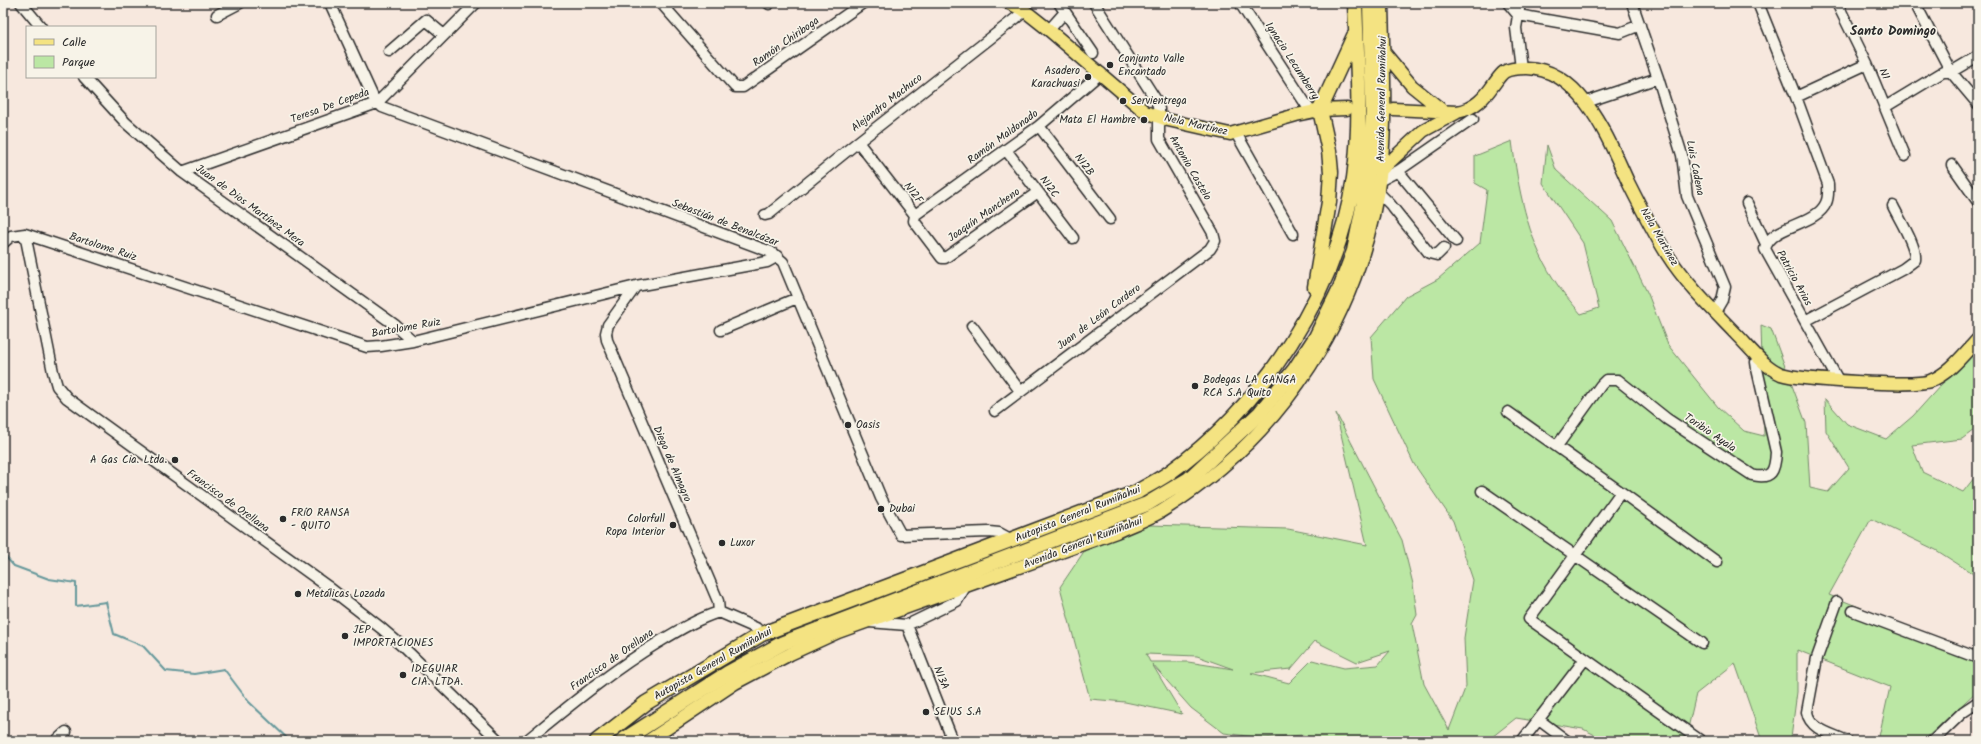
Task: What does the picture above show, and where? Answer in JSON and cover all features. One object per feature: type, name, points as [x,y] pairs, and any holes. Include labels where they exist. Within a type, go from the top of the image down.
[{"type":"highway","name":"Autopista General Rumiñahui","points":[[597,741],[646,703],[762,634],[1137,492],[1168,473],[1235,415],[1275,368],[1313,303],[1338,245],[1354,178],[1358,113],[1355,3]]},
{"type":"highway","name":"Autopista General Rumiñahui","points":[[622,741],[728,673],[783,643],[1147,504],[1189,479],[1259,414],[1295,369],[1316,337],[1340,288],[1354,251],[1363,207],[1370,160],[1373,113],[1370,3]]},
{"type":"highway","points":[[1313,303],[1329,202],[1331,172],[1329,151],[1315,111],[1356,32]]},
{"type":"main road","name":"Nela Martínez","points":[[1009,3],[1025,11],[1049,30],[1145,112],[1159,117],[1213,131],[1236,133],[1315,111],[1347,109]]},
{"type":"main road","name":"Avenida General Rumiñahui","points":[[648,741],[734,683],[790,654],[867,622],[1116,532],[1158,513],[1191,492],[1244,448],[1271,420],[1318,356],[1356,275],[1366,243],[1379,181],[1383,141],[1382,3]]},
{"type":"main road","points":[[1383,52],[1412,86],[1442,111]]},
{"type":"main road","name":"Nela Martínez","points":[[1393,109],[1457,112],[1472,107],[1482,100],[1503,73],[1521,68],[1538,69],[1552,74],[1564,82],[1586,102],[1601,125],[1667,253],[1682,276],[1758,357],[1774,370],[1788,376],[1838,380],[1929,382],[1949,369],[1978,339]]},
{"type":"main road","points":[[1379,181],[1419,133],[1422,122],[1417,109],[1418,98],[1412,86]]},
{"type":"main road","points":[[1413,139],[1434,124],[1457,112]]},
{"type":"street","points":[[21,3],[41,26]]},
{"type":"street","points":[[217,15],[240,3]]},
{"type":"street","points":[[330,3],[377,103]]},
{"type":"street","name":"Teresa De Cepeda","points":[[182,172],[377,103],[476,3]]},
{"type":"street","name":"Ramón Chiriboga","points":[[661,3],[735,87],[743,87],[863,3]]},
{"type":"street","points":[[1059,3],[1092,53]]},
{"type":"street","name":"Antonio Castelo","points":[[1094,3],[1156,100],[1160,109],[1159,139],[1214,233],[1215,241]]},
{"type":"street","name":"Ignacio Lecumberry","points":[[1240,3],[1315,111]]},
{"type":"street","points":[[1508,3],[1518,15],[1620,34],[1640,25]]},
{"type":"street","points":[[1520,3],[1516,28],[1521,68]]},
{"type":"street","name":"Luis Cadena","points":[[1632,3],[1658,78],[1682,155],[1687,196],[1724,287],[1722,300],[1716,312]]},
{"type":"street","name":"Patricio Arias","points":[[1758,3],[1796,97],[1828,184],[1826,203],[1820,211],[1774,236],[1766,244],[1767,254],[1838,380]]},
{"type":"street","name":"N1","points":[[1837,3],[1866,64],[1905,156]]},
{"type":"street","points":[[1915,3],[1950,72],[1978,104]]},
{"type":"street","name":"Alejandro Machuco","points":[[765,215],[769,214],[1025,11]]},
{"type":"street","points":[[1049,30],[1065,12]]},
{"type":"street","points":[[389,52],[426,20],[444,35]]},
{"type":"street","points":[[1884,107],[1943,72],[1950,72],[1978,56]]},
{"type":"street","points":[[1796,97],[1866,64]]},
{"type":"street","name":"Ramón Maldonado","points":[[915,215],[1039,126],[1101,73]]},
{"type":"street","name":"Juan de Dios Martínez Mera","points":[[85,78],[126,123],[182,172],[388,321],[413,341]]},
{"type":"street","points":[[1586,102],[1658,78]]},
{"type":"street","name":"Sebastián de Benalcázar","points":[[377,103],[393,112],[771,252],[778,256],[783,262],[881,498],[901,535],[989,532],[999,533],[1012,540]]},
{"type":"street","points":[[1444,248],[1437,255],[1429,252],[1390,204],[1379,181],[1398,171],[1473,119]]},
{"type":"street","name":"N12B","points":[[1039,126],[1110,219]]},
{"type":"street","points":[[1236,133],[1293,234]]},
{"type":"street","name":"N12F","points":[[858,142],[915,215],[914,221],[939,256],[945,258]]},
{"type":"street","name":"N12C","points":[[1006,150],[1073,238]]},
{"type":"street","points":[[1952,165],[1978,202]]},
{"type":"street","points":[[1398,171],[1456,241]]},
{"type":"street","name":"Joaquín Mancheno","points":[[945,258],[1038,192]]},
{"type":"street","points":[[1747,203],[1766,244]]},
{"type":"street","points":[[1805,321],[1903,269],[1915,260],[1916,254],[1893,206]]},
{"type":"street","points":[[3,244],[11,236],[25,234]]},
{"type":"street","name":"Bartolome Ruiz","points":[[25,234],[367,346],[381,346],[413,341],[636,286],[767,262],[778,256]]},
{"type":"street","name":"Francisco de Orellana","points":[[25,234],[53,372],[57,386],[67,398],[327,586],[381,628],[402,646],[499,741]]},
{"type":"street","name":"Juan de León Cordero","points":[[995,411],[1210,249],[1215,241]]},
{"type":"street","name":"Diego de Almagro","points":[[636,286],[608,325],[606,333],[607,340],[718,601],[719,612]]},
{"type":"street","points":[[722,330],[797,298]]},
{"type":"street","points":[[972,326],[1020,391]]},
{"type":"street","name":"Toribio Ayala","points":[[1557,446],[1600,385],[1606,380],[1612,379],[1624,384],[1667,419],[1752,476],[1763,478],[1771,473],[1776,464],[1776,452],[1758,374],[1756,362],[1758,357]]},
{"type":"street","points":[[1508,412],[1717,562]]},
{"type":"street","points":[[1482,491],[1702,643]]},
{"type":"street","points":[[1621,492],[1529,619],[1701,741]]},
{"type":"street","points":[[867,622],[907,625],[957,601],[965,587]]},
{"type":"street","points":[[1837,602],[1817,658],[1807,712],[1808,720],[1815,726],[1847,741]]},
{"type":"street","points":[[719,612],[756,628],[762,634]]},
{"type":"street","name":"Francisco de Orellana","points":[[526,741],[586,692],[637,655],[696,620],[719,612]]},
{"type":"street","points":[[1852,612],[1978,658]]},
{"type":"street","name":"N13A","points":[[907,625],[953,741]]},
{"type":"street","points":[[1522,741],[1585,659]]},
{"type":"street","points":[[1933,741],[1963,712],[1978,702]]},
{"type":"street","points":[[1539,720],[1567,741]]},
{"type":"street","points":[[56,741],[66,732]]},
{"type":"green space","points":[[1512,141],[1517,176],[1525,212],[1536,246],[1556,283],[1581,314],[1599,308],[1583,243],[1543,183],[1547,145],[1556,170],[1612,221],[1648,294],[1668,345],[1718,407],[1744,431],[1764,436],[1761,325],[1771,329],[1806,423],[1810,488],[1828,492],[1849,468],[1826,431],[1825,399],[1847,424],[1886,439],[1913,416],[1978,344],[1978,427],[1962,439],[1912,445],[1922,472],[1963,492],[1978,473],[1978,577],[1936,550],[1871,519],[1829,595],[1978,655],[1978,690],[1923,741],[1878,741],[1890,687],[1797,650],[1797,692],[1791,738],[1788,741],[1762,741],[1735,663],[1696,694],[1685,741],[1607,741],[1583,729],[1516,718],[1487,741],[1323,741],[1303,735],[1262,738],[1224,733],[1191,708],[1152,664],[1182,714],[1125,702],[1090,699],[1060,587],[1085,550],[1149,525],[1288,529],[1367,545],[1336,413],[1402,540],[1413,584],[1417,615],[1412,624],[1424,684],[1449,730],[1466,686],[1464,638],[1473,580],[1453,521],[1414,464],[1374,379],[1371,337],[1406,296],[1438,279],[1480,243],[1487,190],[1475,183],[1475,156]],"holes":[[[1315,641],[1357,662],[1390,651],[1378,665],[1344,668],[1312,660],[1289,683],[1251,673],[1291,669]],[[1146,654],[1197,656],[1233,669],[1188,662],[1150,662]]]},
{"type":"waterway","points":[[3,554],[14,566],[49,579],[76,583],[76,606],[106,602],[114,634],[143,646],[166,671],[194,674],[224,669],[249,702],[290,741]]},
{"type":"place","name":"Conjunto Valle Encantado","points":[[1110,65]]},
{"type":"place","name":"Asadero Karachuasi","points":[[1088,77]]},
{"type":"place","name":"Servientrega","points":[[1123,101]]},
{"type":"place","name":"Mata El Hambre","points":[[1144,120]]},
{"type":"place","name":"Bodegas LA GANGA RCA S.A Quito","points":[[1195,386]]},
{"type":"place","name":"Oasis","points":[[848,425]]},
{"type":"place","name":"A Gas Cia. Ltda.","points":[[175,460]]},
{"type":"place","name":"Dubai","points":[[881,509]]},
{"type":"place","name":"FRíO RANSA - QUITO","points":[[283,519]]},
{"type":"place","name":"Colorfull Ropa Interior","points":[[673,525]]},
{"type":"place","name":"Luxor","points":[[722,543]]},
{"type":"place","name":"Metálicas Lozada","points":[[298,594]]},
{"type":"place","name":"JEP IMPORTACIONES","points":[[345,636]]},
{"type":"place","name":"IDEGUIAR CIA. LTDA.","points":[[403,675]]},
{"type":"place","name":"SEIUS S.A","points":[[926,712]]},
{"type":"district","name":"Santo Domingo","points":[[1893,31]]}]
